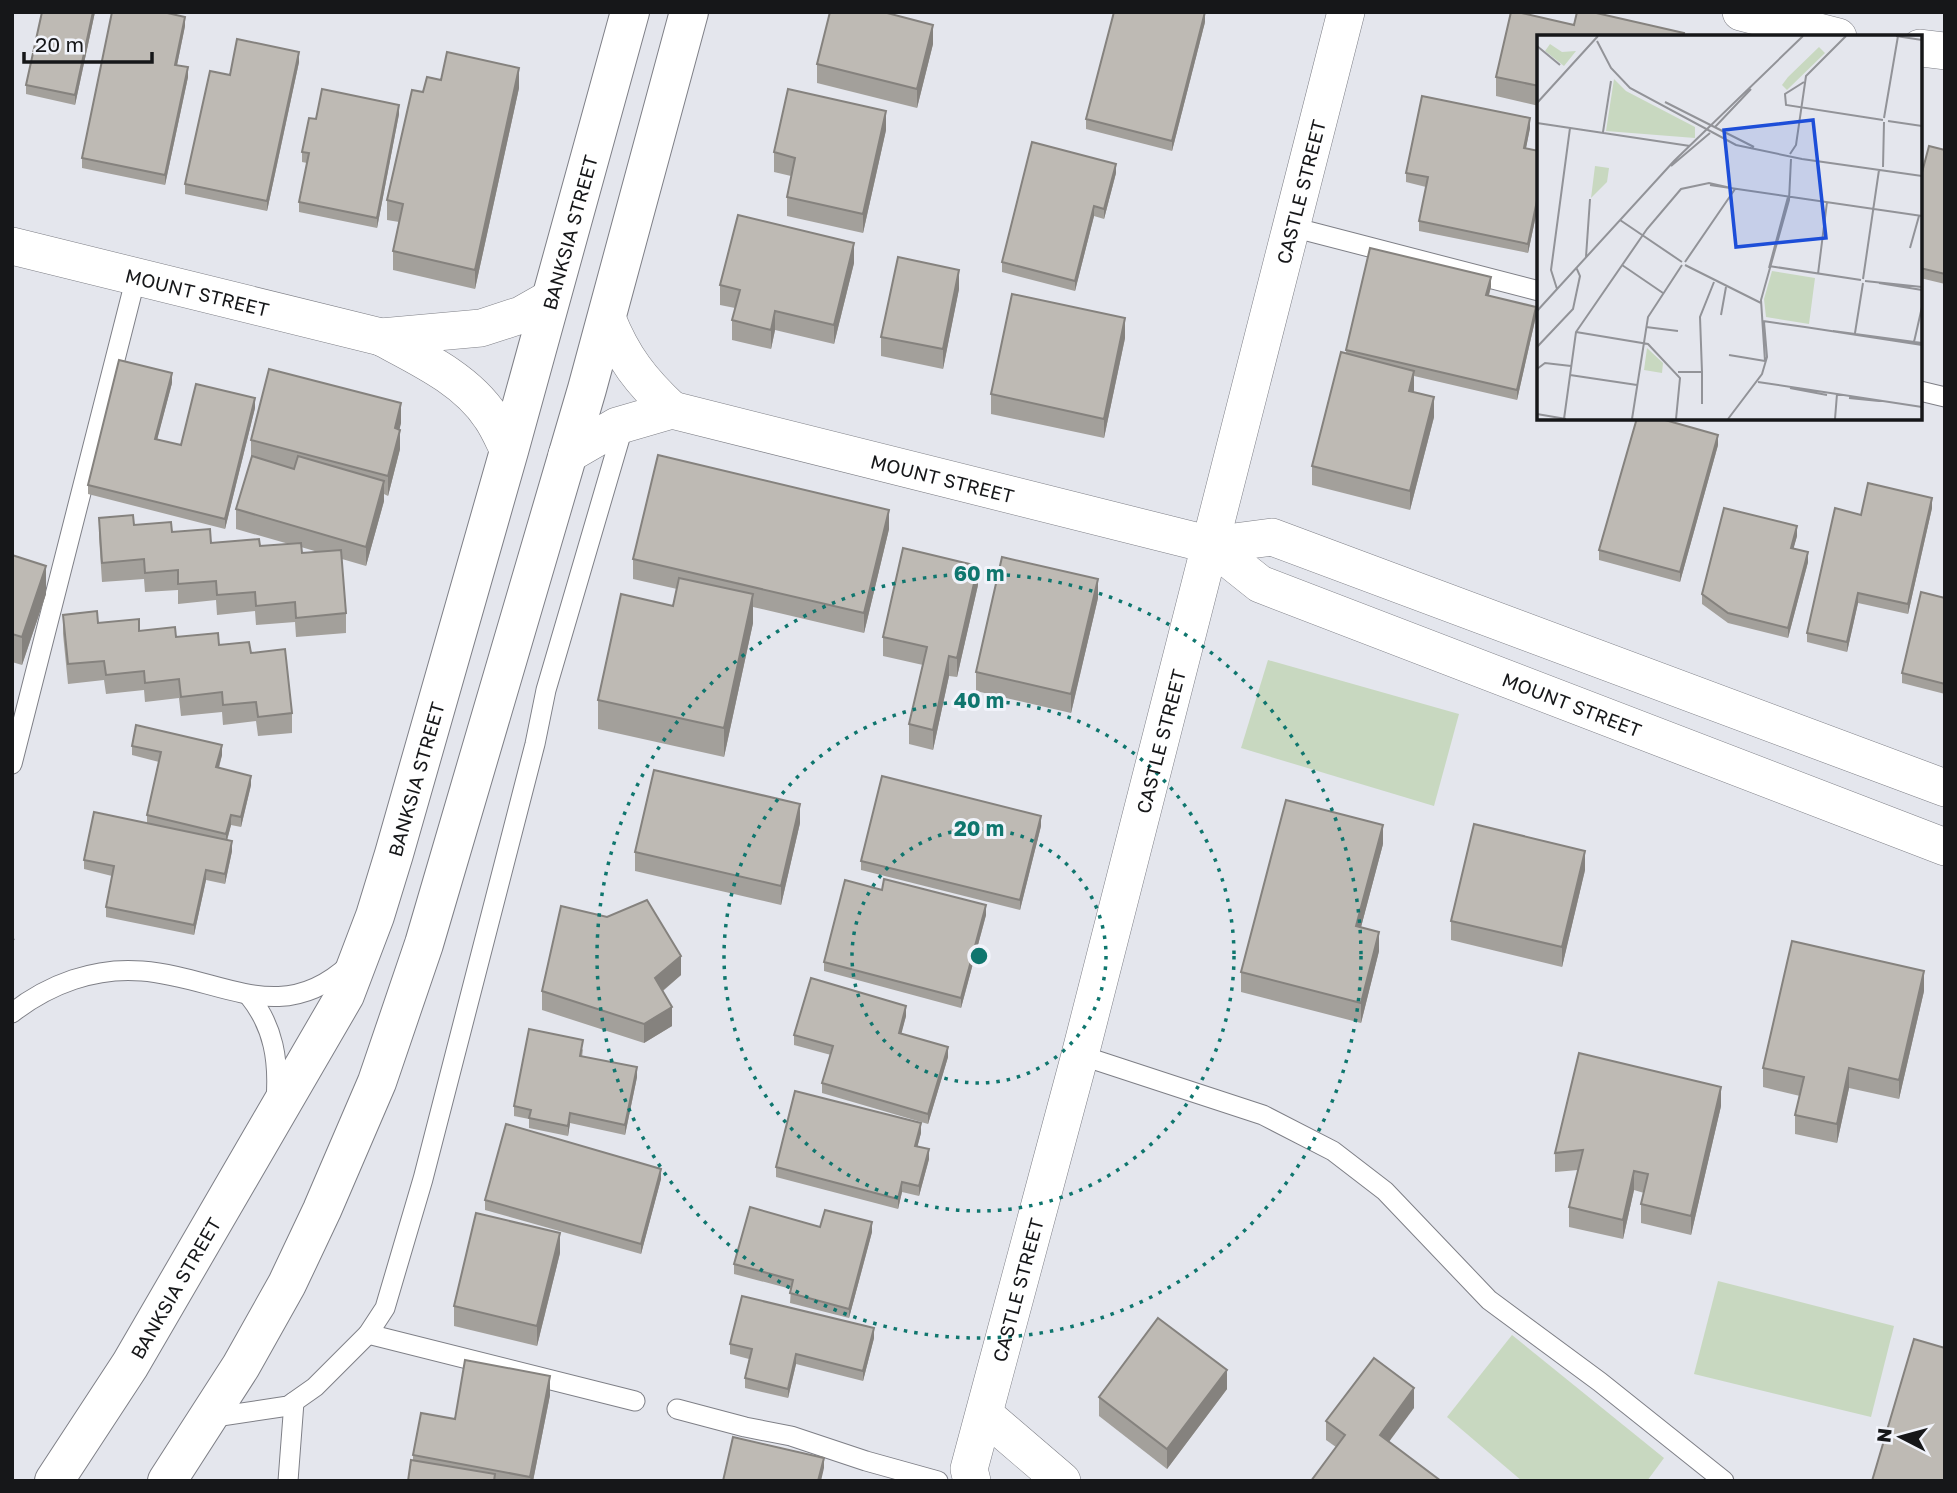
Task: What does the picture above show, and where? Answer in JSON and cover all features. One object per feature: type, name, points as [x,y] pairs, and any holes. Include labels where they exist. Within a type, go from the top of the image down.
[{"type":"highway","name":"BANKSIA STREET","points":[[57,1475],[130,1365],[345,995],[394,854],[509,451],[629,12]]},
{"type":"highway","points":[[167,1481],[241,1366],[287,1284],[377,1082],[424,944],[568,454],[689,12]]},
{"type":"street","name":"CASTLE STREET","points":[[956,1478],[985,1415],[1080,1055],[1346,12]]},
{"type":"street","points":[[1741,12],[1830,35]]},
{"type":"street","points":[[1922,48],[1945,51]]},
{"type":"street","name":"MOUNT STREET","points":[[12,246],[382,337],[425,361],[475,397],[492,417],[509,451]]},
{"type":"street","name":"MOUNT STREET","points":[[382,337],[481,328],[521,315],[551,298]]},
{"type":"street","points":[[607,318],[618,345],[633,369],[672,410]]},
{"type":"street","name":"MOUNT STREET","points":[[568,454],[624,423],[672,410],[1211,545],[1272,537],[1945,788]]},
{"type":"street","name":"MOUNT STREET","points":[[1211,545],[1260,584],[1945,847]]},
{"type":"street","points":[[985,1415],[1062,1481]]},
{"type":"lane","points":[[1293,227],[1537,290]]},
{"type":"lane","points":[[12,764],[136,277]]},
{"type":"lane","points":[[1922,391],[1945,397]]},
{"type":"lane","points":[[208,1418],[288,1406],[315,1387],[368,1334],[385,1308],[407,1240],[535,744],[545,690],[624,423]]},
{"type":"lane","points":[[12,1013],[48,990],[68,981],[97,972],[121,970],[171,975],[249,996],[274,997],[312,990],[339,975],[362,950]]},
{"type":"lane","points":[[249,996],[258,1007],[271,1033],[277,1064],[274,1116]]},
{"type":"lane","points":[[1080,1055],[1263,1115],[1333,1151],[1385,1191],[1489,1300],[1600,1382],[1724,1481]]},
{"type":"lane","points":[[368,1334],[635,1401]]},
{"type":"lane","points":[[288,1481],[294,1402]]},
{"type":"lane","points":[[677,1409],[792,1436],[866,1461],[956,1478]]},
{"type":"green space","points":[[1268,660],[1459,714],[1434,806],[1241,748]]},
{"type":"green space","points":[[1718,1281],[1894,1326],[1871,1417],[1694,1374]]},
{"type":"green space","points":[[1512,1335],[1664,1458],[1647,1481],[1522,1481],[1447,1417]]},
{"type":"building","points":[[42,12],[93,12],[75,95],[26,85]]},
{"type":"building","points":[[112,12],[163,12],[185,17],[175,65],[188,67],[165,175],[82,158]]},
{"type":"building","points":[[830,12],[887,12],[933,25],[917,89],[817,64]]},
{"type":"building","points":[[1114,12],[1205,12],[1172,141],[1086,119]]},
{"type":"building","points":[[1511,12],[1574,25],[1577,12],[1592,12],[1684,33],[1537,35],[1537,86],[1496,77]]},
{"type":"building","points":[[237,39],[299,52],[267,201],[185,184],[210,71],[230,75]]},
{"type":"building","points":[[447,52],[519,68],[475,270],[393,251],[403,204],[387,200],[412,90],[423,92],[427,77],[441,80]]},
{"type":"building","points":[[322,89],[399,105],[377,218],[299,202],[309,153],[302,152],[309,118],[316,119]]},
{"type":"building","points":[[788,89],[886,111],[863,214],[787,197],[795,158],[774,152]]},
{"type":"building","points":[[1422,96],[1530,118],[1524,148],[1537,151],[1537,201],[1528,244],[1419,221],[1428,177],[1406,173]]},
{"type":"building","points":[[1032,142],[1116,164],[1104,209],[1094,206],[1075,281],[1002,262]]},
{"type":"building","points":[[1929,146],[1945,150],[1945,274],[1922,268],[1922,172]]},
{"type":"building","points":[[738,215],[854,243],[834,325],[775,311],[771,330],[732,320],[740,290],[720,285]]},
{"type":"building","points":[[1370,248],[1491,277],[1486,295],[1536,307],[1517,390],[1346,350]]},
{"type":"building","points":[[898,257],[959,270],[943,349],[881,337]]},
{"type":"building","points":[[1012,294],[1125,318],[1104,419],[991,394]]},
{"type":"building","points":[[1341,352],[1414,371],[1409,391],[1434,397],[1410,491],[1312,466]]},
{"type":"building","points":[[119,360],[172,373],[155,439],[181,445],[196,384],[255,398],[225,519],[88,485]]},
{"type":"building","points":[[269,369],[401,403],[395,428],[400,430],[388,476],[251,440]]},
{"type":"building","points":[[1636,420],[1665,420],[1718,435],[1680,572],[1599,550]]},
{"type":"building","points":[[658,455],[889,510],[864,613],[633,559]]},
{"type":"building","points":[[252,456],[294,469],[298,456],[384,481],[366,547],[236,509]]},
{"type":"building","points":[[1868,483],[1932,498],[1908,604],[1858,593],[1847,642],[1807,633],[1835,508],[1861,515]]},
{"type":"building","points":[[1724,508],[1797,526],[1791,548],[1808,552],[1788,628],[1728,613],[1702,594]]},
{"type":"building","points":[[133,515],[134,525],[171,522],[172,532],[210,529],[211,543],[259,539],[260,546],[301,543],[302,553],[341,550],[346,613],[296,618],[295,602],[256,606],[255,592],[217,595],[216,581],[178,584],[178,570],[145,573],[144,559],[102,563],[99,518]]},
{"type":"building","points":[[903,548],[978,566],[957,658],[949,656],[933,730],[909,724],[927,647],[883,637]]},
{"type":"building","points":[[12,555],[46,566],[22,637],[12,634]]},
{"type":"building","points":[[1002,557],[1098,579],[1071,694],[976,672]]},
{"type":"building","points":[[679,578],[753,594],[724,728],[598,700],[621,594],[673,606]]},
{"type":"building","points":[[1921,592],[1945,598],[1945,684],[1902,673]]},
{"type":"building","points":[[97,611],[98,623],[139,619],[139,631],[175,627],[176,637],[218,633],[219,645],[249,642],[251,653],[285,649],[292,713],[258,717],[256,702],[223,705],[222,692],[181,697],[179,679],[145,683],[144,671],[106,675],[104,661],[68,664],[63,615]]},
{"type":"building","points":[[136,725],[222,745],[216,767],[251,776],[241,817],[231,815],[226,834],[147,815],[161,752],[132,746]]},
{"type":"building","points":[[654,770],[800,804],[781,886],[635,852]]},
{"type":"building","points":[[882,776],[1041,816],[1020,900],[861,861]]},
{"type":"building","points":[[1286,800],[1383,825],[1356,926],[1379,932],[1361,1003],[1241,972]]},
{"type":"building","points":[[94,812],[232,841],[225,874],[206,870],[194,925],[106,907],[114,866],[84,860]]},
{"type":"building","points":[[1474,824],[1585,851],[1562,947],[1451,921]]},
{"type":"building","points":[[884,879],[986,905],[961,998],[824,962],[845,880],[882,890]]},
{"type":"building","points":[[647,900],[681,956],[655,978],[672,1007],[644,1024],[542,991],[561,906],[607,917]]},
{"type":"building","points":[[1792,941],[1924,971],[1899,1080],[1849,1068],[1837,1124],[1795,1115],[1804,1077],[1763,1068]]},
{"type":"building","points":[[811,978],[906,1006],[899,1033],[948,1047],[928,1114],[822,1083],[833,1046],[794,1035]]},
{"type":"building","points":[[529,1029],[583,1040],[580,1056],[637,1067],[625,1125],[570,1113],[568,1126],[529,1118],[531,1110],[514,1106]]},
{"type":"building","points":[[1579,1053],[1721,1087],[1691,1216],[1641,1204],[1648,1174],[1634,1171],[1623,1220],[1569,1207],[1583,1150],[1555,1153]]},
{"type":"building","points":[[795,1091],[921,1123],[915,1146],[929,1149],[919,1186],[902,1182],[898,1199],[776,1167]]},
{"type":"building","points":[[506,1124],[661,1169],[641,1244],[485,1200]]},
{"type":"building","points":[[750,1207],[820,1227],[825,1210],[872,1222],[849,1309],[790,1293],[793,1280],[734,1264]]},
{"type":"building","points":[[476,1213],[560,1233],[537,1326],[454,1306]]},
{"type":"building","points":[[742,1296],[874,1328],[863,1371],[796,1354],[788,1389],[745,1378],[752,1349],[730,1344]]},
{"type":"building","points":[[1158,1318],[1227,1370],[1167,1449],[1099,1397]]},
{"type":"building","points":[[1914,1339],[1945,1348],[1945,1481],[1872,1481]]},
{"type":"building","points":[[1374,1358],[1414,1388],[1380,1435],[1441,1481],[1311,1481],[1345,1435],[1326,1421]]},
{"type":"building","points":[[465,1360],[550,1376],[530,1477],[413,1455],[421,1413],[455,1419]]},
{"type":"building","points":[[733,1437],[824,1458],[818,1481],[723,1481]]},
{"type":"building","points":[[411,1460],[495,1474],[494,1481],[408,1481]]}]
